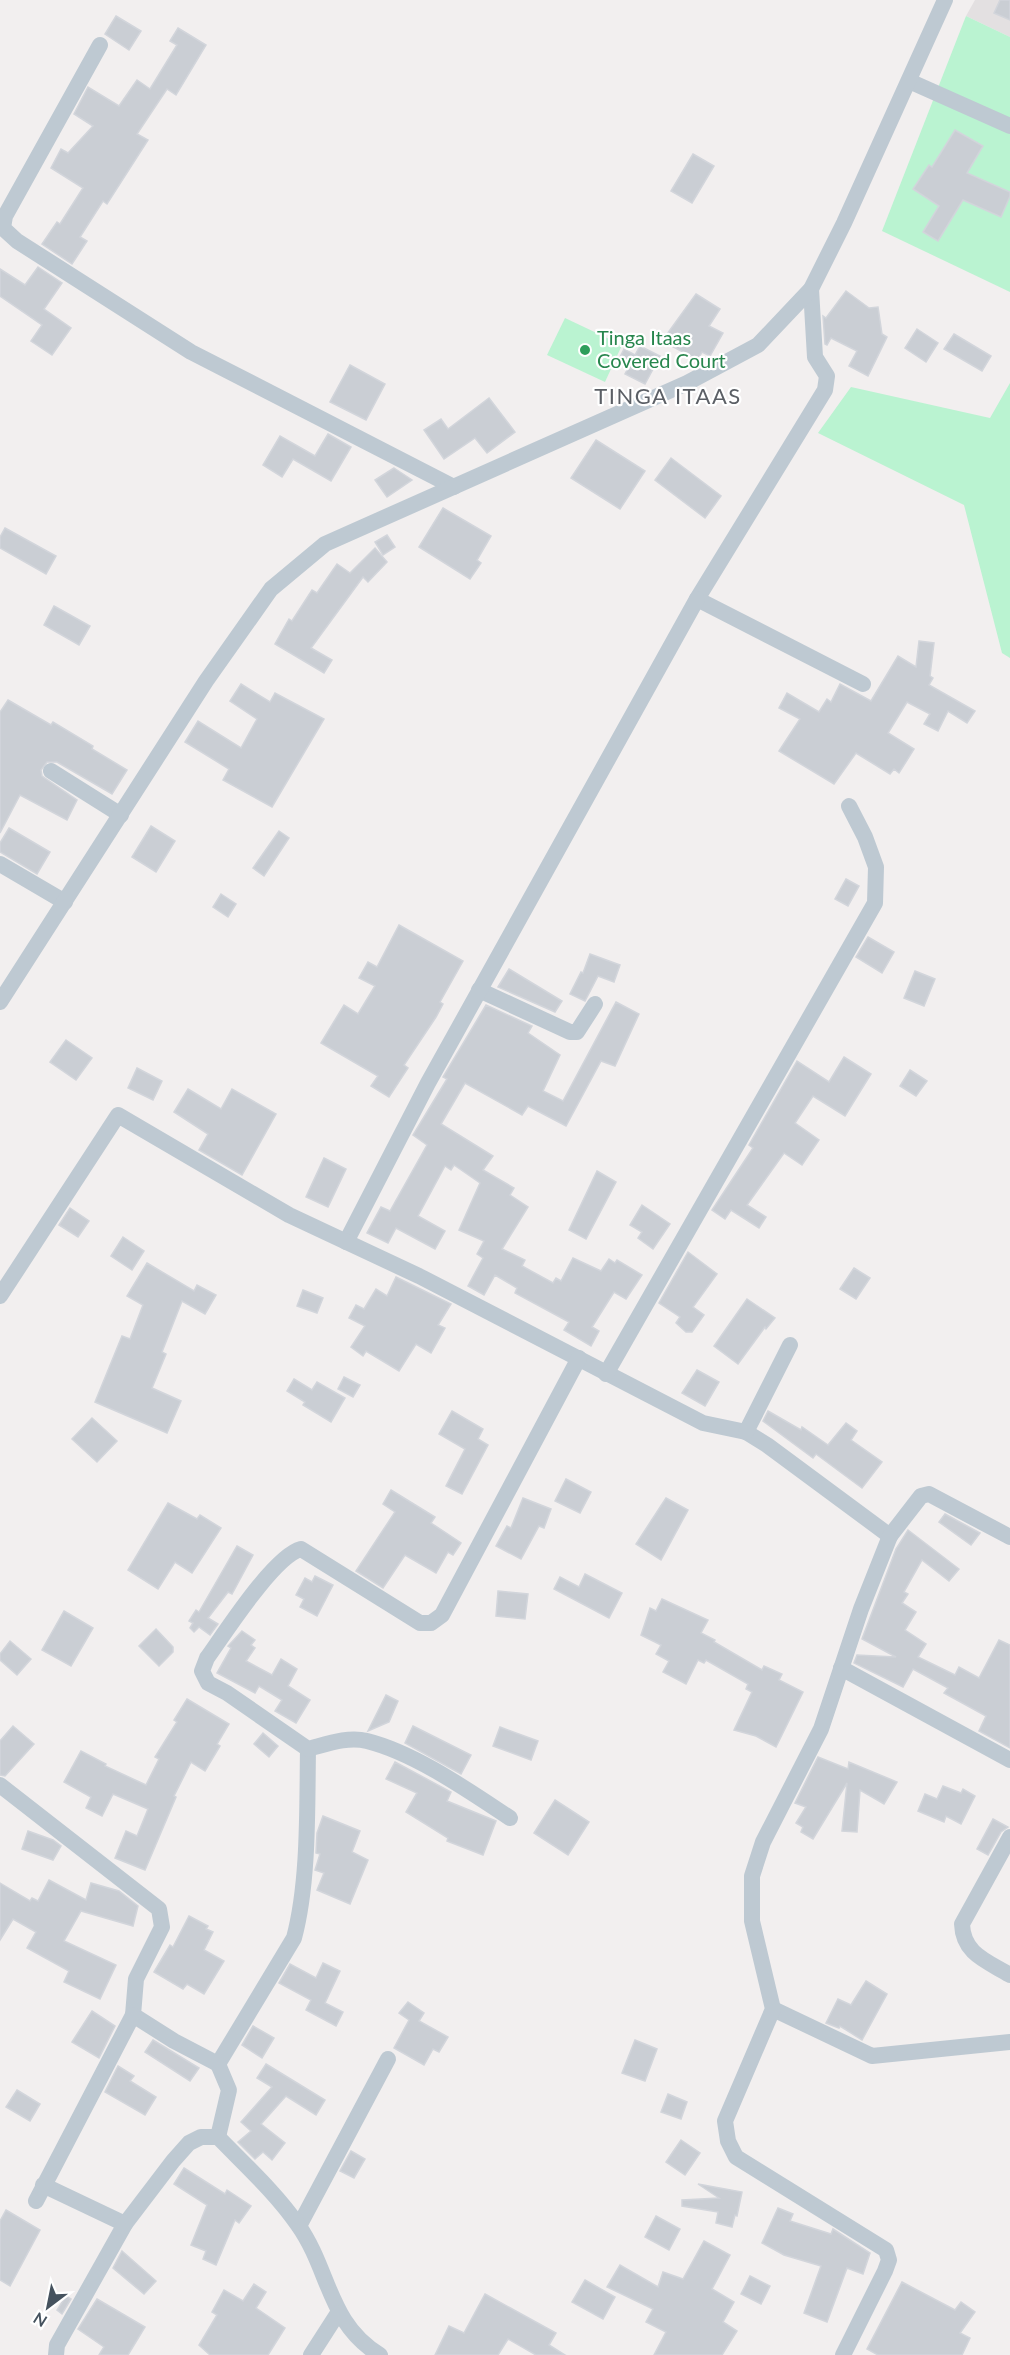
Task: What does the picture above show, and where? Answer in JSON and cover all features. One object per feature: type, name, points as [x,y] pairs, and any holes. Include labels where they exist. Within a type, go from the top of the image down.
[{"type":"street","points":[[0,1002],[206,681],[271,589],[325,544],[687,383],[758,345],[811,289],[945,0]]},
{"type":"street","points":[[99,45],[5,216],[3,228],[17,241],[191,352],[454,487]]},
{"type":"street","points":[[909,81],[1010,126]]},
{"type":"street","points":[[346,1242],[428,1083],[697,599],[825,390],[827,376],[815,357],[811,289]]},
{"type":"street","points":[[697,599],[863,684]]},
{"type":"street","points":[[51,771],[121,815]]},
{"type":"street","points":[[606,1374],[875,903],[876,867],[866,837],[849,806]]},
{"type":"street","points":[[0,864],[65,902]]},
{"type":"street","points":[[479,990],[570,1032],[577,1032],[595,1004]]},
{"type":"street","points":[[0,1296],[118,1116],[126,1118],[290,1215],[579,1358],[703,1423],[746,1432],[890,1536]]},
{"type":"street","points":[[746,1432],[790,1345]]},
{"type":"street","points":[[510,1818],[447,1777],[366,1740],[342,1740],[308,1749],[227,1693],[208,1683],[202,1671],[207,1658],[275,1566],[289,1552],[301,1549],[420,1623],[431,1623],[442,1615],[579,1358]]},
{"type":"street","points":[[844,2355],[885,2271],[889,2260],[886,2250],[736,2157],[728,2141],[725,2121],[773,2009],[752,1921],[752,1876],[763,1842],[820,1729],[890,1536],[921,1496],[929,1494],[1010,1537]]},
{"type":"street","points":[[841,1668],[1010,1760]]},
{"type":"street","points":[[218,2064],[294,1938],[298,1921],[307,1820],[308,1749]]},
{"type":"street","points":[[0,1785],[159,1909],[162,1927],[136,1979],[134,2015],[36,2201]]},
{"type":"street","points":[[1010,1837],[962,1924],[963,1938],[976,1955],[1010,1975]]},
{"type":"street","points":[[773,2009],[872,2056],[1010,2042]]},
{"type":"street","points":[[134,2015],[174,2041],[218,2064],[229,2090],[218,2137]]},
{"type":"street","points":[[299,2226],[388,2059]]},
{"type":"street","points":[[56,2355],[57,2345],[125,2224],[189,2143],[201,2137],[218,2137],[299,2226],[318,2261],[338,2313],[366,2347],[380,2355]]},
{"type":"street","points":[[44,2185],[125,2224]]},
{"type":"street","points":[[311,2355],[338,2313]]},
{"type":"shaded area","points":[[975,0],[1010,0],[1010,37],[966,16]]},
{"type":"green space","points":[[966,16],[1010,37],[1010,292],[882,231]]},
{"type":"green space","name":"Tinga Itaas Covered Court","points":[[565,318],[622,345],[605,382],[547,355]]},
{"type":"green space","points":[[1010,383],[1010,658],[1002,653],[964,505],[818,433],[851,387],[990,418]]},
{"type":"building","points":[[1000,0],[1010,0],[1010,20],[994,13]]},
{"type":"building","points":[[116,16],[141,31],[129,50],[105,34]]},
{"type":"building","points":[[178,28],[206,45],[176,95],[167,89],[137,134],[148,140],[107,204],[103,201],[80,237],[87,241],[72,264],[42,244],[57,222],[60,224],[83,188],[51,168],[61,149],[68,153],[93,126],[74,114],[88,87],[119,106],[137,80],[150,89],[177,45],[170,41]]},
{"type":"building","points":[[955,130],[983,146],[967,173],[1010,192],[1010,196],[1001,217],[963,200],[938,241],[923,232],[939,206],[913,189],[929,165],[932,167]]},
{"type":"building","points":[[693,154],[714,166],[692,203],[671,191]]},
{"type":"building","points":[[38,267],[62,283],[44,309],[71,328],[52,355],[31,341],[42,325],[0,296],[0,269],[25,285]]},
{"type":"building","points":[[846,291],[869,308],[878,307],[882,334],[887,337],[868,376],[849,366],[857,351],[831,338],[827,345],[825,344],[823,316],[826,318]]},
{"type":"building","points":[[696,294],[720,309],[709,326],[723,333],[710,356],[702,352],[698,360],[662,341]]},
{"type":"building","points":[[917,329],[938,343],[926,362],[905,348]]},
{"type":"building","points":[[954,334],[991,356],[982,371],[944,349]]},
{"type":"building","points":[[640,346],[660,356],[645,384],[625,374],[628,368],[617,363],[624,349],[635,355]]},
{"type":"building","points":[[350,365],[385,384],[366,420],[330,402]]},
{"type":"building","points":[[489,398],[515,432],[487,453],[475,438],[444,459],[424,430],[441,419],[448,429]]},
{"type":"building","points":[[328,434],[351,447],[331,481],[293,459],[282,477],[263,465],[280,436],[315,456]]},
{"type":"building","points":[[596,440],[645,471],[620,509],[571,478]]},
{"type":"building","points":[[671,458],[721,496],[705,518],[655,480]]},
{"type":"building","points":[[394,468],[412,480],[387,497],[375,480]]},
{"type":"building","points":[[443,508],[491,536],[477,560],[481,563],[470,579],[419,547]]},
{"type":"building","points":[[5,528],[56,556],[46,574],[0,548],[0,537]]},
{"type":"building","points":[[387,535],[395,547],[383,555],[375,542]]},
{"type":"building","points":[[375,548],[387,562],[368,582],[363,577],[311,648],[332,660],[324,673],[275,644],[289,619],[292,621],[312,590],[317,593],[337,564],[350,573]]},
{"type":"building","points":[[54,606],[90,626],[79,645],[44,625]]},
{"type":"building","points":[[919,641],[934,643],[930,676],[933,678],[929,685],[975,711],[967,723],[948,711],[938,731],[924,724],[930,714],[907,702],[888,733],[914,749],[899,773],[894,769],[890,774],[856,753],[834,784],[779,751],[800,719],[779,708],[787,693],[819,712],[827,699],[831,702],[840,684],[871,701],[898,656],[916,667]]},
{"type":"building","points":[[241,684],[270,702],[275,693],[324,719],[272,807],[223,780],[229,769],[185,742],[198,721],[241,748],[257,719],[230,701]]},
{"type":"building","points":[[8,700],[51,725],[53,722],[127,770],[112,794],[57,762],[47,762],[41,770],[42,776],[77,800],[67,820],[20,795],[0,833],[0,712]]},
{"type":"building","points":[[151,826],[175,841],[156,872],[132,857]]},
{"type":"building","points":[[9,828],[50,852],[37,874],[0,852],[0,843]]},
{"type":"building","points":[[279,831],[289,838],[264,876],[253,868]]},
{"type":"building","points":[[846,879],[859,886],[848,906],[835,899]]},
{"type":"building","points":[[221,894],[236,904],[228,917],[213,907]]},
{"type":"building","points":[[399,925],[463,961],[440,1002],[443,1004],[436,1017],[404,1065],[408,1068],[389,1097],[371,1086],[378,1076],[321,1043],[344,1005],[358,1014],[375,986],[359,978],[368,962],[377,967]]},
{"type":"building","points":[[868,937],[894,952],[882,973],[856,957]]},
{"type":"building","points":[[590,954],[620,965],[614,982],[598,976],[585,1001],[570,994],[581,972],[583,973]]},
{"type":"building","points":[[509,969],[562,1001],[555,1012],[498,987]]},
{"type":"building","points":[[915,971],[935,979],[924,1006],[904,998]]},
{"type":"building","points":[[616,1002],[639,1014],[615,1066],[601,1061],[566,1126],[528,1106],[522,1115],[465,1083],[441,1124],[493,1156],[483,1170],[514,1188],[510,1195],[528,1207],[502,1249],[525,1260],[522,1266],[553,1283],[556,1278],[561,1281],[573,1258],[601,1271],[609,1259],[615,1263],[617,1260],[642,1275],[626,1299],[614,1292],[592,1327],[599,1331],[591,1346],[564,1330],[569,1322],[515,1293],[517,1288],[495,1275],[484,1295],[468,1286],[483,1258],[477,1254],[484,1241],[459,1230],[480,1183],[454,1165],[451,1170],[445,1166],[418,1216],[445,1231],[435,1249],[396,1228],[388,1243],[367,1233],[381,1207],[390,1211],[427,1145],[413,1135],[447,1079],[443,1077],[486,1005],[532,1026],[528,1033],[560,1055],[543,1091],[563,1101]]},
{"type":"building","points":[[66,1040],[92,1058],[76,1080],[50,1062]]},
{"type":"building","points":[[844,1057],[871,1074],[845,1116],[813,1096],[795,1123],[819,1140],[802,1165],[784,1153],[747,1205],[766,1217],[759,1228],[731,1210],[725,1219],[712,1210],[753,1148],[749,1145],[797,1061],[829,1082]]},
{"type":"building","points":[[137,1068],[162,1081],[153,1100],[128,1088]]},
{"type":"building","points":[[910,1070],[927,1081],[916,1096],[900,1086]]},
{"type":"building","points":[[188,1089],[221,1109],[232,1089],[276,1114],[242,1175],[199,1150],[208,1134],[174,1112]]},
{"type":"building","points":[[324,1158],[346,1169],[328,1207],[306,1197]]},
{"type":"building","points":[[597,1171],[616,1182],[586,1239],[569,1230]]},
{"type":"building","points":[[642,1205],[670,1224],[653,1249],[638,1238],[642,1232],[630,1225]]},
{"type":"building","points":[[70,1208],[89,1221],[78,1237],[59,1225]]},
{"type":"building","points":[[123,1237],[144,1251],[132,1270],[111,1256]]},
{"type":"building","points":[[688,1252],[717,1274],[693,1307],[704,1315],[692,1332],[686,1332],[676,1323],[680,1317],[659,1303]]},
{"type":"building","points":[[147,1263],[194,1291],[197,1285],[216,1295],[205,1314],[182,1301],[162,1352],[166,1354],[152,1388],[181,1401],[167,1433],[95,1402],[122,1336],[130,1339],[143,1305],[127,1296]]},
{"type":"building","points":[[854,1268],[870,1278],[856,1299],[840,1289]]},
{"type":"building","points":[[396,1277],[451,1304],[438,1325],[445,1328],[431,1353],[416,1344],[399,1371],[366,1351],[363,1356],[351,1347],[365,1326],[349,1318],[356,1305],[364,1309],[376,1289],[387,1296]]},
{"type":"building","points":[[303,1290],[323,1298],[317,1313],[297,1306]]},
{"type":"building","points":[[747,1299],[775,1318],[766,1329],[765,1327],[738,1364],[714,1346]]},
{"type":"building","points":[[697,1370],[719,1382],[705,1406],[682,1393]]},
{"type":"building","points":[[344,1377],[360,1385],[353,1397],[338,1389]]},
{"type":"building","points":[[294,1379],[312,1390],[317,1382],[345,1398],[331,1422],[303,1405],[305,1402],[287,1391]]},
{"type":"building","points":[[452,1411],[483,1429],[478,1439],[488,1445],[462,1494],[446,1486],[465,1449],[439,1434]]},
{"type":"building","points":[[768,1411],[801,1430],[802,1427],[828,1445],[846,1423],[857,1431],[851,1440],[882,1462],[862,1488],[816,1454],[813,1458],[763,1421]]},
{"type":"building","points":[[92,1418],[117,1441],[97,1462],[72,1439]]},
{"type":"building","points":[[566,1479],[591,1492],[580,1513],[555,1501]]},
{"type":"building","points":[[391,1490],[435,1517],[431,1523],[461,1543],[453,1555],[448,1552],[436,1573],[405,1555],[383,1588],[356,1571],[395,1512],[383,1504]]},
{"type":"building","points":[[523,1498],[551,1509],[544,1528],[539,1526],[521,1559],[496,1546],[507,1526],[511,1528]]},
{"type":"building","points":[[666,1498],[688,1510],[661,1560],[636,1544]]},
{"type":"building","points":[[168,1503],[197,1519],[200,1515],[221,1528],[192,1573],[175,1562],[158,1589],[128,1570]]},
{"type":"building","points":[[945,1514],[980,1533],[971,1545],[939,1522]]},
{"type":"building","points":[[908,1530],[959,1569],[949,1581],[922,1560],[904,1592],[908,1594],[902,1603],[916,1612],[905,1630],[926,1644],[918,1657],[955,1675],[959,1667],[979,1678],[999,1640],[1010,1645],[1010,1748],[979,1731],[986,1716],[944,1693],[948,1688],[913,1669],[903,1687],[854,1663],[857,1655],[896,1657],[862,1639],[896,1549]]},
{"type":"building","points":[[237,1546],[253,1555],[232,1594],[228,1592],[208,1618],[218,1624],[210,1635],[199,1627],[194,1632],[190,1628],[193,1623],[189,1621],[196,1610],[199,1612]]},
{"type":"building","points":[[585,1574],[622,1593],[609,1618],[554,1589],[560,1577],[579,1587]]},
{"type":"building","points":[[315,1576],[333,1585],[317,1616],[300,1607],[304,1599],[296,1595],[305,1578],[312,1582]]},
{"type":"building","points":[[498,1591],[528,1594],[525,1619],[496,1616]]},
{"type":"building","points":[[662,1599],[708,1620],[701,1633],[762,1670],[764,1666],[782,1674],[779,1680],[803,1692],[776,1747],[756,1736],[734,1730],[752,1692],[746,1689],[748,1684],[706,1660],[704,1663],[698,1660],[686,1684],[663,1672],[669,1661],[656,1654],[661,1645],[641,1635],[650,1608],[656,1611]]},
{"type":"building","points":[[64,1611],[93,1628],[71,1666],[42,1650]]},
{"type":"building","points":[[156,1629],[173,1647],[173,1652],[159,1666],[139,1646]]},
{"type":"building","points":[[242,1631],[255,1640],[251,1645],[255,1648],[246,1661],[272,1675],[281,1659],[297,1669],[288,1686],[310,1700],[296,1723],[275,1711],[282,1700],[259,1686],[255,1693],[217,1673],[231,1648],[228,1646]]},
{"type":"building","points":[[10,1641],[31,1659],[17,1675],[0,1660],[0,1654]]},
{"type":"building","points":[[386,1695],[398,1701],[389,1722],[368,1731]]},
{"type":"building","points":[[187,1699],[229,1724],[217,1744],[220,1746],[205,1771],[191,1762],[174,1796],[176,1797],[145,1870],[115,1858],[126,1831],[137,1836],[148,1809],[113,1794],[102,1816],[86,1808],[91,1797],[64,1782],[81,1751],[106,1764],[105,1766],[146,1785],[159,1759],[155,1757],[177,1722],[174,1720]]},
{"type":"building","points":[[13,1726],[34,1744],[5,1776],[0,1775],[0,1741]]},
{"type":"building","points":[[413,1726],[471,1755],[461,1774],[405,1743]]},
{"type":"building","points":[[500,1727],[538,1741],[531,1760],[493,1746]]},
{"type":"building","points":[[263,1733],[278,1746],[269,1757],[254,1744]]},
{"type":"building","points":[[818,1757],[848,1769],[849,1762],[897,1782],[884,1804],[860,1790],[857,1832],[842,1831],[847,1783],[813,1839],[801,1832],[803,1827],[796,1823],[806,1807],[795,1803]]},
{"type":"building","points":[[395,1762],[451,1792],[447,1801],[496,1821],[483,1855],[447,1841],[448,1838],[406,1812],[417,1793],[386,1779]]},
{"type":"building","points":[[943,1786],[961,1793],[963,1789],[975,1796],[961,1824],[946,1816],[944,1822],[918,1811],[925,1794],[937,1799]]},
{"type":"building","points":[[555,1800],[589,1822],[568,1855],[534,1833]]},
{"type":"building","points":[[323,1816],[360,1831],[352,1852],[368,1860],[350,1904],[317,1890],[324,1873],[315,1870],[320,1854],[316,1853],[317,1833]]},
{"type":"building","points":[[993,1819],[1008,1827],[1001,1832],[988,1855],[977,1849]]},
{"type":"building","points":[[28,1831],[53,1840],[61,1846],[53,1860],[22,1849]]},
{"type":"building","points":[[49,1880],[86,1900],[91,1883],[119,1891],[138,1906],[133,1926],[81,1911],[64,1941],[116,1965],[100,1999],[64,1982],[69,1971],[27,1948],[36,1932],[13,1919],[0,1940],[0,1883],[30,1901],[32,1898],[38,1901]]},
{"type":"building","points":[[189,1916],[208,1926],[206,1929],[213,1932],[204,1950],[224,1961],[204,1994],[187,1984],[183,1989],[154,1972],[170,1945],[173,1947]]},
{"type":"building","points":[[323,1963],[340,1971],[325,2003],[343,2012],[336,2026],[306,2010],[311,2000],[279,1983],[290,1964],[316,1978]]},
{"type":"building","points":[[866,1981],[887,1994],[862,2040],[840,2026],[839,2028],[826,2023],[838,1999],[851,2005]]},
{"type":"building","points":[[408,2002],[424,2013],[419,2021],[448,2037],[439,2052],[433,2049],[424,2065],[394,2048],[409,2020],[399,2013]]},
{"type":"building","points":[[92,2011],[115,2026],[99,2058],[72,2042]]},
{"type":"building","points":[[253,2026],[274,2038],[262,2058],[242,2045]]},
{"type":"building","points":[[153,2040],[199,2068],[190,2081],[145,2052]]},
{"type":"building","points":[[635,2040],[657,2049],[645,2081],[622,2073]]},
{"type":"building","points":[[266,2064],[325,2100],[316,2115],[286,2096],[261,2124],[285,2143],[272,2160],[263,2152],[255,2159],[238,2142],[251,2131],[241,2122],[272,2087],[257,2078]]},
{"type":"building","points":[[118,2066],[134,2076],[130,2081],[156,2097],[145,2115],[105,2092]]},
{"type":"building","points":[[17,2090],[40,2104],[30,2121],[6,2107]]},
{"type":"building","points":[[668,2094],[687,2102],[681,2119],[661,2112]]},
{"type":"building","points":[[681,2140],[700,2153],[685,2175],[666,2162]]},
{"type":"building","points":[[351,2151],[365,2159],[354,2178],[340,2171]]},
{"type":"building","points":[[184,2168],[225,2194],[227,2190],[251,2206],[239,2223],[235,2220],[216,2265],[203,2259],[206,2251],[191,2245],[207,2205],[174,2184]]},
{"type":"building","points":[[698,2184],[742,2192],[732,2227],[716,2223],[718,2212],[682,2206],[682,2200],[719,2198]]},
{"type":"building","points":[[778,2208],[793,2214],[790,2221],[831,2234],[833,2229],[870,2253],[863,2274],[847,2268],[827,2322],[804,2313],[821,2266],[784,2255],[762,2243]]},
{"type":"building","points":[[6,2210],[40,2230],[10,2286],[0,2280],[0,2221]]},
{"type":"building","points":[[656,2216],[680,2229],[669,2250],[645,2237]]},
{"type":"building","points":[[704,2241],[730,2255],[712,2289],[734,2302],[723,2322],[737,2331],[722,2355],[654,2355],[666,2332],[646,2322],[653,2309],[607,2287],[620,2265],[658,2287],[663,2272],[683,2279]]},
{"type":"building","points":[[122,2251],[156,2281],[144,2294],[113,2268]]},
{"type":"building","points":[[750,2276],[770,2286],[761,2304],[741,2294]]},
{"type":"building","points":[[585,2280],[615,2297],[603,2319],[572,2302]]},
{"type":"building","points":[[902,2282],[955,2310],[961,2302],[975,2312],[960,2333],[970,2338],[962,2355],[878,2355],[867,2349]]},
{"type":"building","points":[[254,2284],[266,2292],[256,2308],[285,2328],[268,2355],[210,2355],[199,2345],[217,2315],[212,2312],[224,2290],[243,2301]]},
{"type":"building","points":[[485,2294],[556,2333],[549,2345],[565,2355],[536,2355],[508,2339],[498,2355],[435,2355],[449,2326],[464,2333]]},
{"type":"building","points":[[66,2296],[71,2299],[62,2314],[57,2310]]},
{"type":"building","points":[[97,2299],[145,2327],[128,2355],[99,2355],[104,2347],[78,2329]]},
{"type":"place","name":"Tinga Itaas Covered Court","points":[[585,350]]},
{"type":"district","name":"TINGA ITAAS","points":[[668,396]]}]
